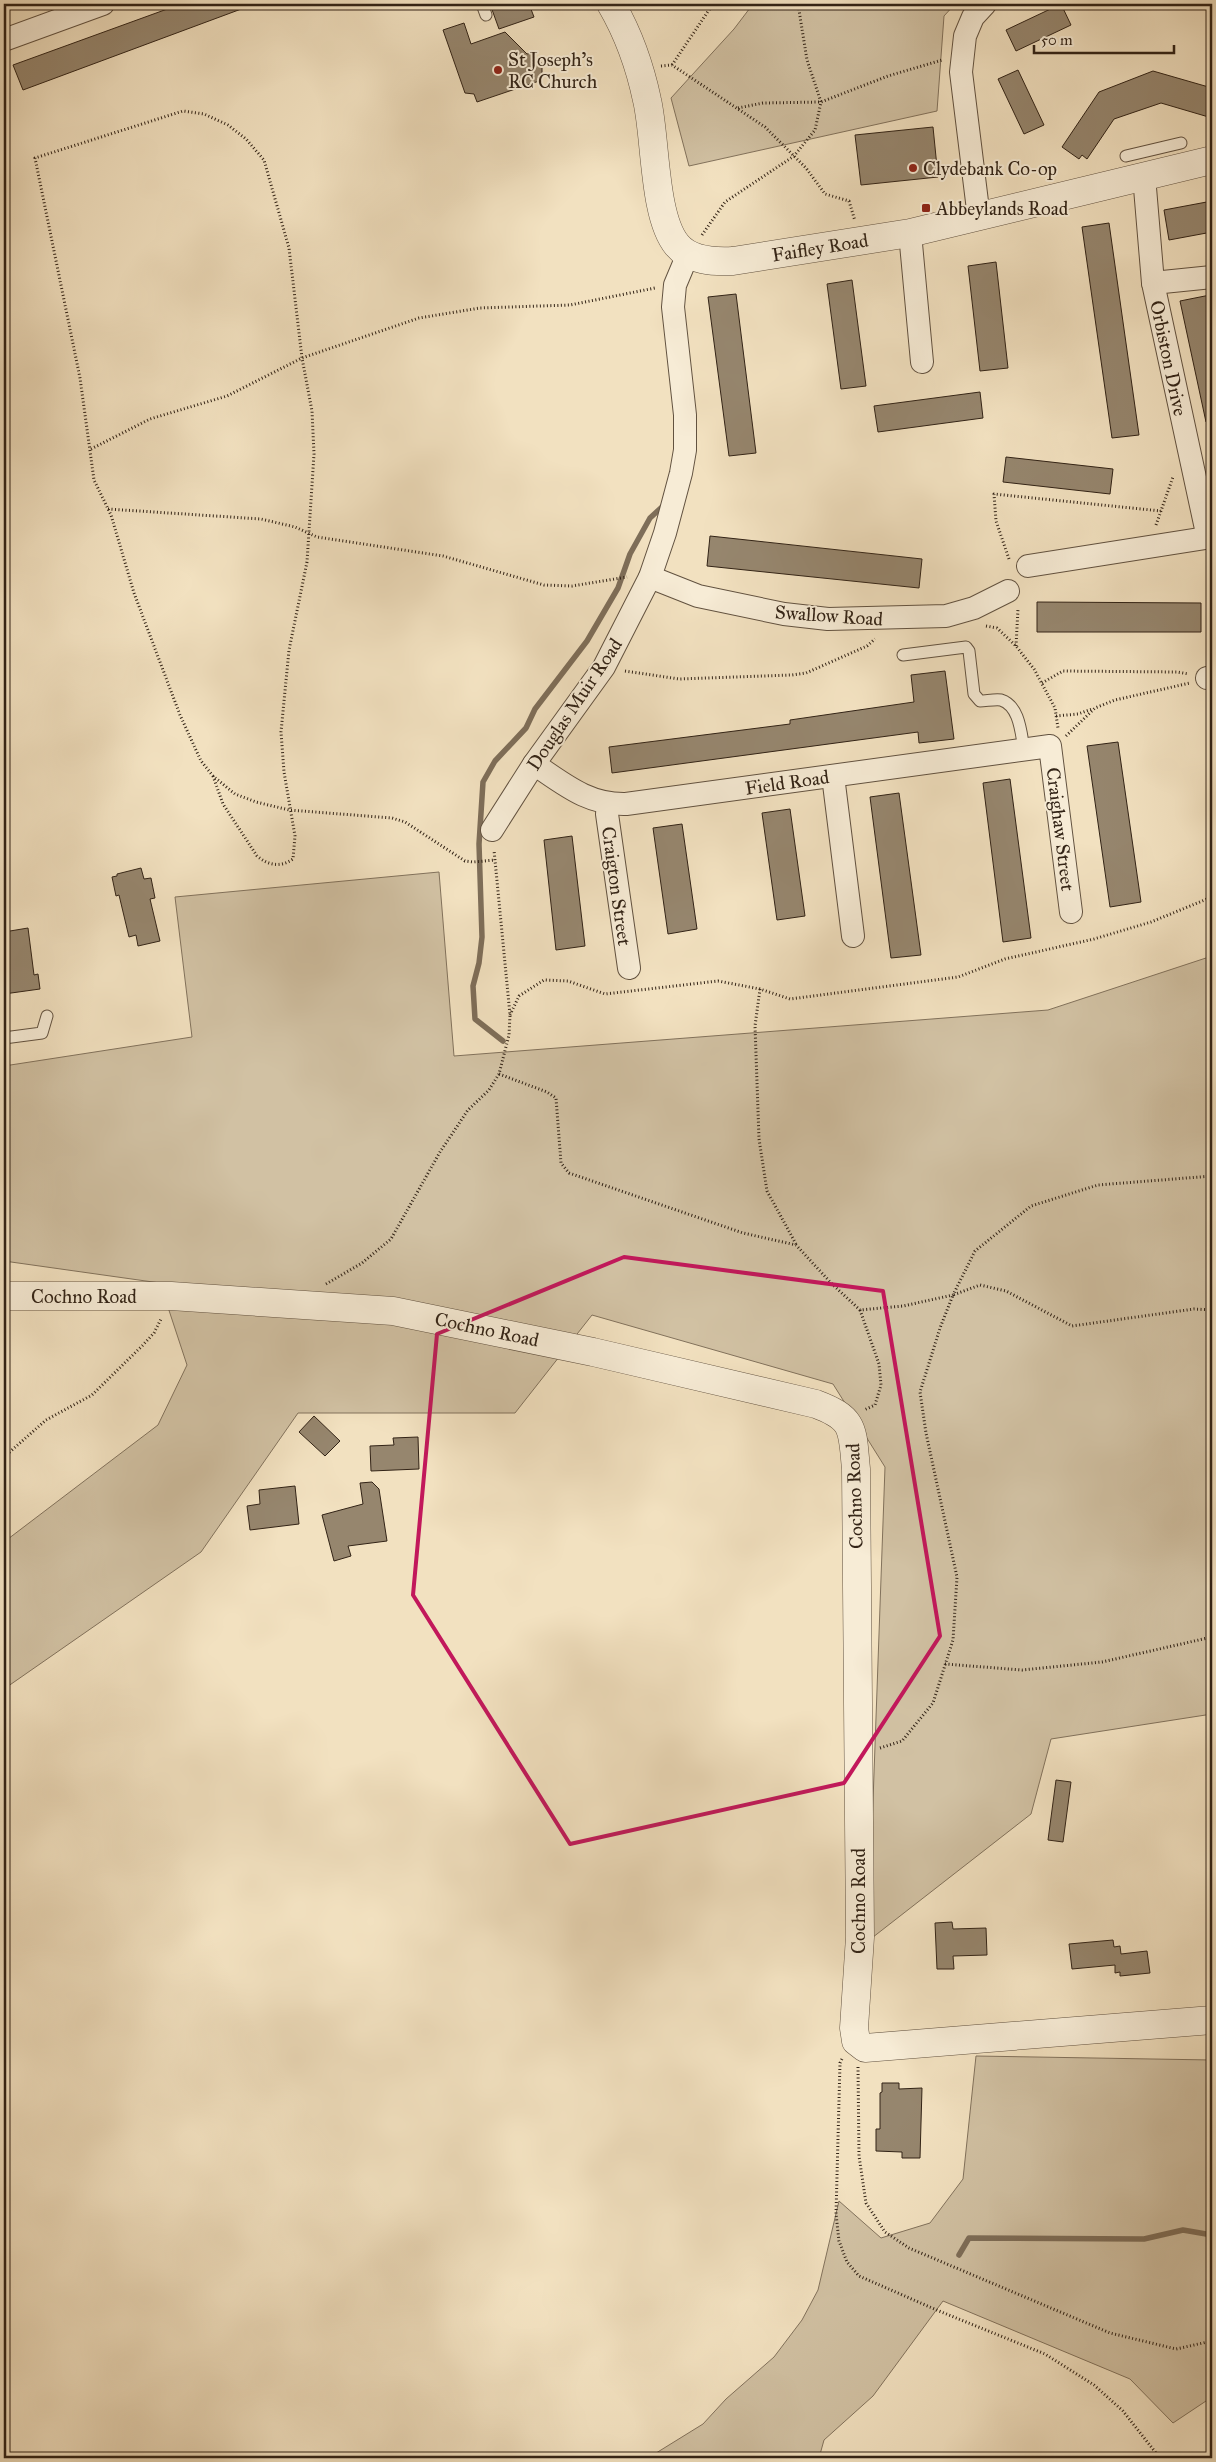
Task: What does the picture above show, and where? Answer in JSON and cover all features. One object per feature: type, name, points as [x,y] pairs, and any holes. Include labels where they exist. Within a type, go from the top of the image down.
[{"type":"street","points":[[4,40],[103,4]]},
{"type":"street","name":"Faifley Road","points":[[611,4],[622,22],[647,100],[662,212],[670,236],[678,247],[688,254],[714,262],[733,261],[910,233],[979,218],[1151,166],[1212,160]]},
{"type":"street","points":[[979,218],[961,72],[965,36],[973,17],[985,4]]},
{"type":"street","name":"Orbiston Drive","points":[[1151,166],[1153,283],[1210,538]]},
{"type":"street","points":[[910,233],[922,362]]},
{"type":"street","name":"Douglas Muir Road","points":[[492,830],[534,764],[604,666],[642,576],[665,534],[685,450],[685,415],[673,307],[675,285],[688,254]]},
{"type":"street","points":[[1153,283],[1212,277]]},
{"type":"street","points":[[1020,566],[1210,538]]},
{"type":"street","name":"Swallow Road","points":[[642,576],[698,596],[743,607],[828,618],[886,619],[946,616],[1013,595]]},
{"type":"street","name":"Field Road","points":[[534,764],[579,793],[608,804],[833,776],[1055,744]]},
{"type":"street","name":"Craighaw Street","points":[[1055,744],[1071,912]]},
{"type":"street","points":[[833,776],[853,936]]},
{"type":"street","name":"Craigton Street","points":[[608,804],[607,814],[629,968]]},
{"type":"street","name":"Cochno Road","points":[[4,1296],[171,1296],[393,1311],[428,1317],[816,1404],[836,1411],[850,1426],[856,1469],[860,1937],[854,2028],[861,2045]]},
{"type":"street","points":[[861,2045],[1212,2020]]},
{"type":"lane","points":[[1126,156],[1151,166],[1181,144]]},
{"type":"lane","points":[[903,655],[966,647],[969,651],[974,694],[980,701],[1000,700],[1011,706],[1019,721],[1024,749]]},
{"type":"lane","points":[[4,1038],[42,1032],[46,1016]]},
{"type":"path","points":[[713,4],[672,65],[765,127],[794,156],[825,194],[849,201],[861,240]]},
{"type":"path","points":[[688,254],[725,202],[794,156],[815,130],[821,102],[807,60],[798,4]]},
{"type":"path","points":[[738,108],[763,103],[821,102],[888,76],[962,54]]},
{"type":"path","points":[[183,111],[204,114],[228,125],[246,139],[264,160],[289,248],[302,358],[312,420],[313,472],[310,534],[307,562],[289,650],[281,732],[289,810],[295,836],[292,859],[285,865],[264,862],[257,856],[223,804],[212,776],[201,761],[180,715],[134,593],[107,509],[94,480],[91,449],[80,378],[35,158],[183,111]]},
{"type":"path","points":[[91,449],[150,419],[227,396],[302,358],[419,318],[480,308],[570,305],[675,285]]},
{"type":"path","points":[[1160,546],[1156,526],[1174,475]]},
{"type":"path","points":[[1020,566],[996,521],[994,494],[1161,511]]},
{"type":"path","points":[[107,509],[261,519],[295,527],[317,537],[443,556],[544,585],[572,586],[642,576]]},
{"type":"path","points":[[1013,595],[1016,646]]},
{"type":"path","points":[[621,670],[679,679],[767,677],[806,673],[867,646],[875,638],[886,619]]},
{"type":"path","points":[[997,628],[1016,646],[1034,669],[1055,708],[1055,744]]},
{"type":"path","points":[[1042,683],[1062,672],[1177,672],[1210,677]]},
{"type":"path","points":[[1056,716],[1078,714],[1115,700],[1172,689],[1210,677]]},
{"type":"path","points":[[1055,744],[1095,708]]},
{"type":"path","points":[[212,776],[235,794],[256,802],[289,810],[392,818],[406,822],[465,861],[494,860]]},
{"type":"path","points":[[298,1304],[335,1278],[362,1263],[391,1239],[440,1152],[468,1110],[489,1090],[499,1074],[509,1034],[510,1015],[492,830]]},
{"type":"path","points":[[510,1015],[519,996],[544,980],[568,981],[605,994],[718,981],[760,989],[790,999],[958,977],[1005,959],[1094,939],[1151,922],[1212,897]]},
{"type":"path","points":[[760,989],[755,1026],[759,1139],[767,1191],[796,1245],[832,1284],[860,1310],[879,1364],[881,1384],[874,1405],[846,1420]]},
{"type":"path","points":[[499,1074],[547,1092],[556,1098],[561,1163],[569,1173],[742,1233],[796,1245]]},
{"type":"path","points":[[857,1755],[902,1742],[933,1703],[952,1640],[957,1577],[926,1433],[920,1392],[940,1328],[953,1295],[975,1251],[1031,1206],[1098,1185],[1212,1176]]},
{"type":"path","points":[[860,1310],[903,1306],[953,1295],[980,1285],[1006,1291],[1072,1326],[1194,1309],[1212,1310]]},
{"type":"path","points":[[4,1457],[46,1420],[92,1395],[154,1333],[171,1296]]},
{"type":"path","points":[[945,1664],[1022,1670],[1102,1662],[1212,1637]]},
{"type":"path","points":[[1160,2458],[1123,2411],[1094,2385],[1045,2354],[859,2276],[848,2262],[839,2241],[836,2214],[840,2063],[848,2048],[861,2045],[858,2067],[859,2156],[866,2203],[885,2232],[908,2248],[1110,2333],[1176,2349],[1212,2342]]},
{"type":"highlighted area","points":[[624,1257],[883,1291],[940,1636],[844,1783],[570,1844],[413,1595],[437,1334]]},
{"type":"shaded area","points":[[753,4],[955,4],[944,16],[937,111],[689,166],[671,98],[734,29]]},
{"type":"shaded area","points":[[439,872],[454,1056],[1048,1010],[1212,956],[1212,1714],[1051,1739],[1031,1814],[868,1941],[885,1467],[833,1384],[592,1315],[515,1413],[298,1413],[201,1552],[4,1689],[4,1542],[158,1425],[187,1365],[160,1283],[4,1261],[4,1066],[192,1037],[175,897]]},
{"type":"shaded area","points":[[976,2056],[1212,2060],[1212,2397],[1173,2423],[1130,2379],[943,2301],[873,2396],[824,2440],[819,2458],[648,2458],[703,2424],[726,2399],[774,2357],[802,2320],[818,2290],[839,2201],[881,2238],[930,2223],[963,2179]]},
{"type":"building","points":[[181,4],[252,5],[23,90],[13,65]]},
{"type":"building","points":[[490,4],[529,4],[534,17],[499,29]]},
{"type":"building","points":[[1061,4],[1071,25],[1016,51],[1006,30]]},
{"type":"building","points":[[464,23],[471,44],[505,32],[527,54],[532,53],[536,63],[542,63],[542,80],[477,102],[474,94],[465,93],[443,30]]},
{"type":"building","points":[[1018,70],[1044,125],[1024,134],[998,79]]},
{"type":"building","points":[[1153,71],[1212,88],[1212,118],[1161,103],[1114,119],[1087,159],[1082,155],[1079,159],[1062,147],[1099,92]]},
{"type":"building","points":[[933,127],[938,177],[861,185],[855,135]]},
{"type":"building","points":[[1212,201],[1212,232],[1169,240],[1164,210]]},
{"type":"building","points":[[1109,223],[1139,435],[1112,438],[1082,227]]},
{"type":"building","points":[[996,262],[1008,368],[980,371],[968,266]]},
{"type":"building","points":[[852,280],[866,386],[841,389],[827,284]]},
{"type":"building","points":[[736,294],[756,453],[729,456],[708,297]]},
{"type":"building","points":[[1210,295],[1212,421],[1206,422],[1180,301]]},
{"type":"building","points":[[980,392],[983,418],[878,432],[874,406]]},
{"type":"building","points":[[1006,457],[1113,469],[1110,494],[1003,482]]},
{"type":"building","points":[[710,536],[922,559],[919,588],[707,566]]},
{"type":"building","points":[[1037,602],[1201,603],[1201,632],[1037,632]]},
{"type":"building","points":[[945,671],[954,739],[919,743],[918,732],[612,773],[609,747],[790,724],[790,720],[914,702],[911,675]]},
{"type":"building","points":[[1118,742],[1141,902],[1110,907],[1087,746]]},
{"type":"building","points":[[1010,779],[1031,938],[1003,942],[983,783]]},
{"type":"building","points":[[899,793],[921,955],[891,958],[870,797]]},
{"type":"building","points":[[790,809],[805,916],[777,920],[762,813]]},
{"type":"building","points":[[682,824],[697,929],[668,934],[653,828]]},
{"type":"building","points":[[572,836],[585,946],[556,950],[544,840]]},
{"type":"building","points":[[141,868],[144,879],[151,878],[155,898],[150,899],[160,941],[138,946],[136,935],[129,937],[119,895],[116,896],[112,877]]},
{"type":"building","points":[[28,928],[34,975],[38,974],[40,989],[4,994],[4,932]]},
{"type":"building","points":[[314,1416],[340,1441],[325,1456],[299,1432]]},
{"type":"building","points":[[418,1437],[419,1469],[371,1471],[370,1446],[394,1445],[393,1438]]},
{"type":"building","points":[[372,1482],[379,1489],[387,1541],[348,1546],[351,1556],[334,1561],[322,1515],[363,1504],[360,1483]]},
{"type":"building","points":[[295,1486],[299,1524],[250,1530],[247,1506],[260,1504],[259,1490]]},
{"type":"building","points":[[1056,1780],[1071,1782],[1063,1842],[1048,1840]]},
{"type":"building","points":[[952,1922],[953,1929],[986,1928],[987,1955],[953,1956],[954,1969],[937,1969],[935,1923]]},
{"type":"building","points":[[1113,1940],[1114,1947],[1120,1946],[1121,1954],[1147,1951],[1150,1973],[1120,1976],[1120,1972],[1115,1973],[1115,1965],[1072,1969],[1069,1944]]},
{"type":"building","points":[[882,2083],[899,2083],[899,2089],[922,2088],[920,2158],[902,2158],[902,2152],[876,2151],[876,2129],[880,2129],[880,2093],[882,2092]]},
{"type":"waterway","points":[[503,1041],[475,1019],[473,986],[479,963],[482,937],[479,844],[483,782],[495,761],[526,728],[535,709],[587,641],[618,588],[630,554],[650,518],[662,507]]},
{"type":"waterway","points":[[959,2255],[969,2238],[1144,2239],[1183,2230],[1212,2235]]},
{"type":"place","name":"St Joseph's RC Church","points":[[498,70]]},
{"type":"place","name":"Clydebank Co-op","points":[[913,168]]},
{"type":"place","name":"Abbeylands Road","points":[[926,208]]}]
